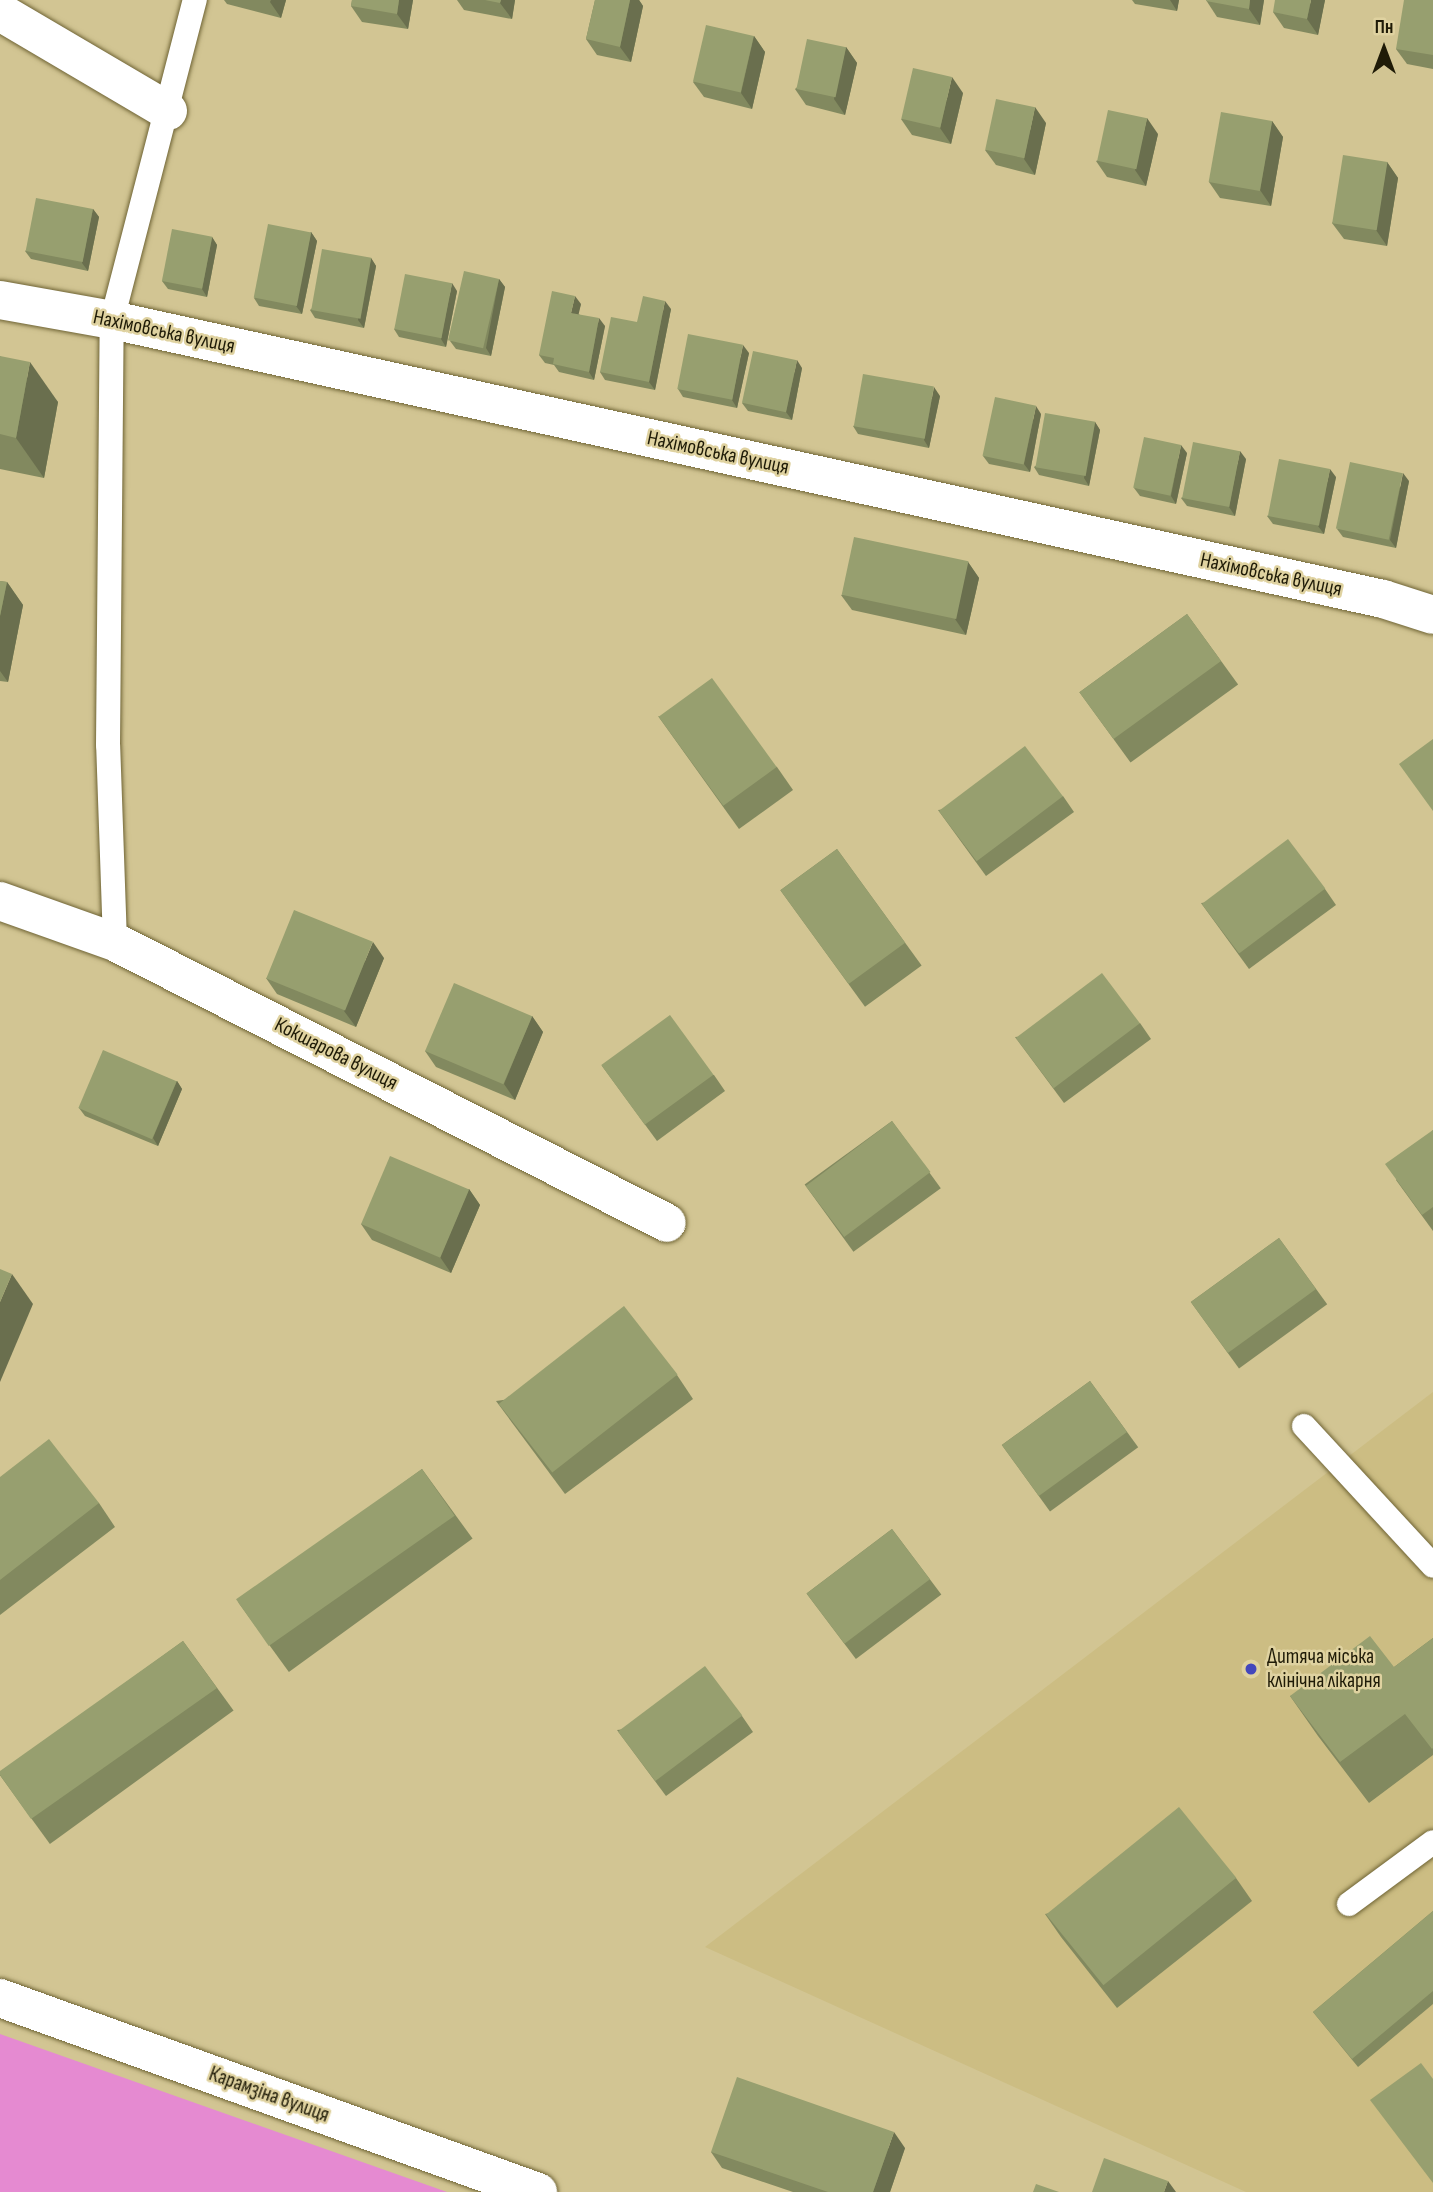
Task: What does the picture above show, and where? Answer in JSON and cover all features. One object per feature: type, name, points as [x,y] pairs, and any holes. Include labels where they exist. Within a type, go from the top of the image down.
[{"type":"street","points":[[0,12],[168,111]]},
{"type":"street","name":"Нахімовська вулиця","points":[[0,300],[112,320],[1383,599],[1433,615]]},
{"type":"street","name":"Кокшарова вулиця","points":[[0,901],[116,942],[667,1223]]},
{"type":"street","name":"Карамзіна вулиця","points":[[0,1998],[538,2192]]},
{"type":"lane","points":[[116,942],[108,745],[112,320],[195,0]]},
{"type":"lane","points":[[1304,1426],[1433,1566]]},
{"type":"lane","points":[[1349,1904],[1433,1842]]},
{"type":"shaded area","name":"Дитяча міська клінічна лікарня","points":[[1433,1392],[1433,2192],[1246,2192],[705,1947]]},
{"type":"shaded area","points":[[0,2034],[447,2192],[0,2192]]},
{"type":"building","points":[[352,0],[399,0],[397,14],[351,6]]},
{"type":"building","points":[[595,0],[630,0],[620,47],[586,39]]},
{"type":"building","points":[[1206,0],[1250,0],[1249,9]]},
{"type":"building","points":[[1275,0],[1311,0],[1307,19],[1273,12]]},
{"type":"building","points":[[1404,0],[1433,0],[1433,55],[1396,49]]},
{"type":"building","points":[[706,25],[754,36],[741,93],[693,82]]},
{"type":"building","points":[[807,39],[846,47],[836,97],[796,89]]},
{"type":"building","points":[[913,68],[952,77],[940,128],[901,119]]},
{"type":"building","points":[[996,99],[1035,107],[1024,158],[985,150]]},
{"type":"building","points":[[1108,110],[1147,118],[1136,169],[1097,161]]},
{"type":"building","points":[[1221,112],[1272,121],[1260,191],[1209,182]]},
{"type":"building","points":[[1343,155],[1387,162],[1377,230],[1332,223]]},
{"type":"building","points":[[36,198],[93,209],[83,262],[26,251]]},
{"type":"building","points":[[268,224],[311,232],[297,306],[254,298]]},
{"type":"building","points":[[172,229],[212,237],[202,289],[162,281]]},
{"type":"building","points":[[322,249],[371,258],[360,319],[311,310]]},
{"type":"building","points":[[464,271],[499,279],[483,348],[448,340]]},
{"type":"building","points":[[405,274],[452,283],[441,338],[394,329]]},
{"type":"building","points":[[552,291],[575,296],[571,313],[599,318],[589,372],[553,364],[554,358],[539,355]]},
{"type":"building","points":[[643,296],[665,301],[649,382],[600,372],[611,317],[637,322]]},
{"type":"building","points":[[688,334],[743,345],[732,400],[677,389]]},
{"type":"building","points":[[753,351],[797,360],[786,412],[742,403]]},
{"type":"building","points":[[0,356],[30,362],[16,438],[0,434]]},
{"type":"building","points":[[863,374],[934,387],[925,439],[854,426]]},
{"type":"building","points":[[995,397],[1036,406],[1024,464],[983,456]]},
{"type":"building","points":[[1045,413],[1095,422],[1086,476],[1035,467]]},
{"type":"building","points":[[1144,437],[1181,445],[1170,496],[1133,488]]},
{"type":"building","points":[[1193,442],[1240,451],[1229,507],[1182,498]]},
{"type":"building","points":[[1279,459],[1330,469],[1319,526],[1268,516]]},
{"type":"building","points":[[1350,462],[1403,473],[1389,540],[1336,529]]},
{"type":"building","points":[[854,537],[968,561],[956,619],[842,595]]},
{"type":"building","points":[[0,581],[7,582],[0,616]]},
{"type":"building","points":[[1187,614],[1221,661],[1113,739],[1079,692]]},
{"type":"building","points":[[712,678],[777,767],[723,806],[659,717]]},
{"type":"building","points":[[1433,739],[1433,811],[1399,764]]},
{"type":"building","points":[[1025,746],[1063,796],[977,861],[939,811]]},
{"type":"building","points":[[1288,839],[1325,889],[1239,954],[1202,904]]},
{"type":"building","points":[[837,849],[905,943],[849,984],[780,890]]},
{"type":"building","points":[[294,910],[373,942],[345,1010],[266,979]]},
{"type":"building","points":[[1102,973],[1140,1023],[1054,1088],[1016,1038]]},
{"type":"building","points":[[454,983],[532,1016],[503,1084],[425,1051]]},
{"type":"building","points":[[670,1015],[713,1075],[645,1125],[601,1065]]},
{"type":"building","points":[[103,1050],[177,1081],[152,1139],[78,1108]]},
{"type":"building","points":[[892,1121],[931,1172],[844,1237],[806,1186]]},
{"type":"building","points":[[1433,1130],[1433,1207],[1422,1215],[1385,1164]]},
{"type":"building","points":[[390,1156],[469,1190],[440,1258],[361,1224]]},
{"type":"building","points":[[1279,1238],[1316,1289],[1228,1353],[1191,1302]]},
{"type":"building","points":[[0,1269],[12,1274],[0,1302]]},
{"type":"building","points":[[624,1306],[678,1375],[552,1472],[499,1404]]},
{"type":"building","points":[[1090,1381],[1127,1432],[1039,1496],[1002,1445]]},
{"type":"building","points":[[49,1439],[99,1503],[0,1580],[0,1477]]},
{"type":"building","points":[[422,1469],[455,1516],[269,1646],[236,1599]]},
{"type":"building","points":[[892,1529],[930,1579],[844,1644],[807,1593]]},
{"type":"building","points":[[1370,1636],[1394,1667],[1433,1638],[1433,1748],[1405,1714],[1340,1762],[1290,1696]]},
{"type":"building","points":[[183,1641],[217,1688],[31,1819],[0,1775],[0,1771]]},
{"type":"building","points":[[705,1666],[742,1716],[655,1781],[618,1732]]},
{"type":"building","points":[[1179,1807],[1236,1878],[1103,1985],[1046,1915]]},
{"type":"building","points":[[1433,1911],[1433,1991],[1352,2059],[1313,2012]]},
{"type":"building","points":[[1421,2063],[1433,2079],[1433,2183],[1370,2100]]},
{"type":"building","points":[[737,2077],[894,2132],[873,2192],[828,2192],[711,2152]]},
{"type":"building","points":[[1104,2158],[1168,2181],[1164,2192],[1092,2192]]},
{"type":"building","points":[[1036,2184],[1059,2192],[1033,2192]]},
{"type":"place","name":"Дитяча міська клінічна лікарня","points":[[1251,1669]]}]
